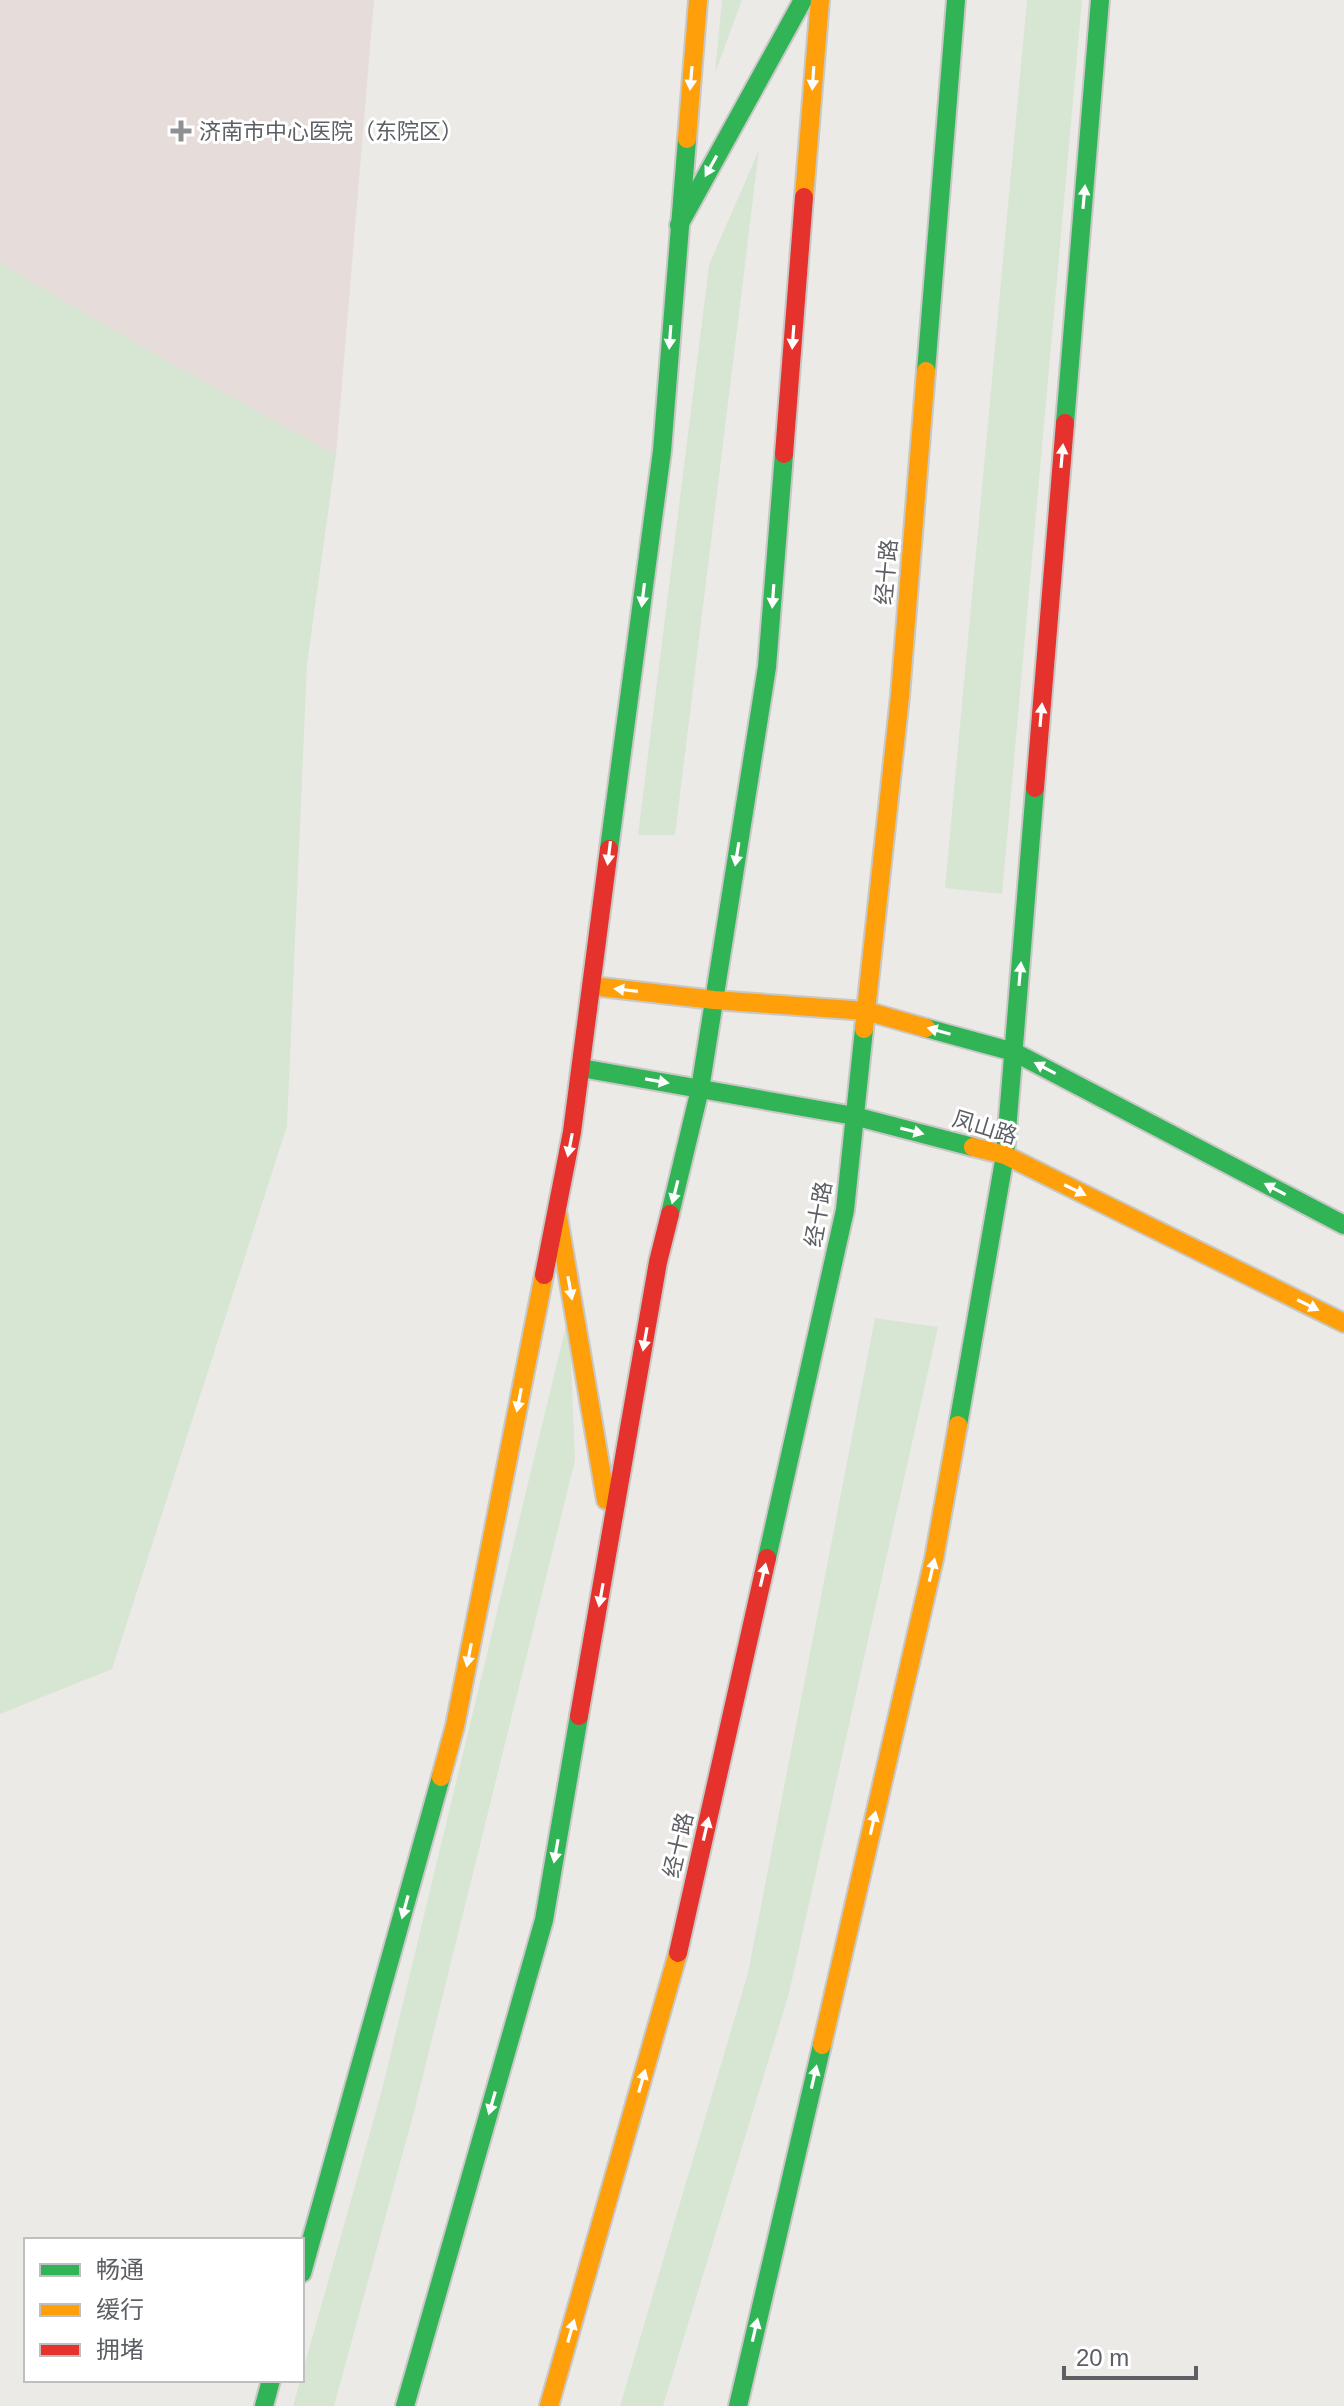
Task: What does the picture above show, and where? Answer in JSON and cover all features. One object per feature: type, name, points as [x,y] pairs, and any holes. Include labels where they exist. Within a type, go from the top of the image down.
[{"type":"main road","points":[[304,2266],[455,1726],[557,1211],[581,1068],[662,451],[698,0]]},
{"type":"main road","points":[[679,225],[803,0]]},
{"type":"main road","points":[[405,2406],[544,1920],[658,1262],[700,1089],[767,667],[820,0]]},
{"type":"main road","name":"经十路","points":[[549,2406],[675,1968],[845,1210],[900,696],[956,0]]},
{"type":"main road","points":[[738,2406],[934,1559],[1005,1155],[1100,0]]},
{"type":"main road","points":[[592,986],[714,1000],[866,1011],[1014,1052],[1344,1225]]},
{"type":"main road","name":"凤山路","points":[[581,1068],[854,1116],[1005,1155],[1344,1323]]},
{"type":"main road","points":[[557,1211],[612,1534]]},
{"type":"main road","points":[[264,2406],[270,2382]]},
{"type":"shaded area","name":"济南市中心医院（东院区）","points":[[0,0],[374,0],[336,455],[166,361],[0,263]]},
{"type":"green space","points":[[722,0],[742,0],[715,73]]},
{"type":"green space","points":[[1027,0],[1082,0],[1002,894],[945,888]]},
{"type":"green space","points":[[759,150],[675,835],[638,835],[709,265]]},
{"type":"green space","points":[[0,263],[166,361],[336,455],[307,664],[287,1126],[112,1669],[0,1714]]},
{"type":"green space","points":[[569,1313],[575,1460],[415,2108],[334,2406],[293,2406],[300,2382],[304,2382],[304,2367],[382,2090]]},
{"type":"green space","points":[[875,1318],[938,1327],[789,1993],[663,2406],[620,2406],[748,1973]]},
{"type":"traffic: fast","points":[[679,225],[803,0]]},
{"type":"traffic: fast","points":[[926,371],[956,0]]},
{"type":"traffic: fast","points":[[1065,423],[1100,0]]},
{"type":"traffic: fast","points":[[609,849],[662,451],[687,139]]},
{"type":"traffic: fast","points":[[670,1214],[700,1089],[767,667],[784,454]]},
{"type":"traffic: fast","points":[[958,1425],[1005,1155],[1035,788]]},
{"type":"traffic: fast","points":[[926,1028],[1014,1052],[1344,1225]]},
{"type":"traffic: fast","points":[[767,1558],[845,1210],[864,1029]]},
{"type":"traffic: fast","points":[[581,1068],[854,1116],[973,1147]]},
{"type":"traffic: fast","points":[[405,2406],[544,1920],[579,1716]]},
{"type":"traffic: fast","points":[[304,2266],[441,1777]]},
{"type":"traffic: fast","points":[[738,2406],[822,2045]]},
{"type":"traffic: fast","points":[[264,2406],[270,2382]]},
{"type":"traffic: slow","points":[[687,139],[698,0]]},
{"type":"traffic: slow","points":[[804,197],[820,0]]},
{"type":"traffic: slow","points":[[864,1029],[900,696],[926,371]]},
{"type":"traffic: slow","points":[[592,986],[714,1000],[866,1011],[926,1028]]},
{"type":"traffic: slow","points":[[973,1147],[1005,1155],[1344,1323]]},
{"type":"traffic: slow","points":[[557,1211],[606,1500]]},
{"type":"traffic: slow","points":[[441,1777],[455,1726],[544,1275]]},
{"type":"traffic: slow","points":[[822,2045],[934,1559],[958,1425]]},
{"type":"traffic: slow","points":[[549,2406],[678,1953]]},
{"type":"traffic: jam","points":[[784,454],[804,197]]},
{"type":"traffic: jam","points":[[1035,788],[1065,423]]},
{"type":"traffic: jam","points":[[544,1275],[572,1132],[609,849]]},
{"type":"traffic: jam","points":[[579,1716],[658,1262],[670,1214]]},
{"type":"traffic: jam","points":[[678,1953],[767,1558]]},
{"type":"place","name":"济南市中心医院（东院区）","points":[[181,131]]}]
